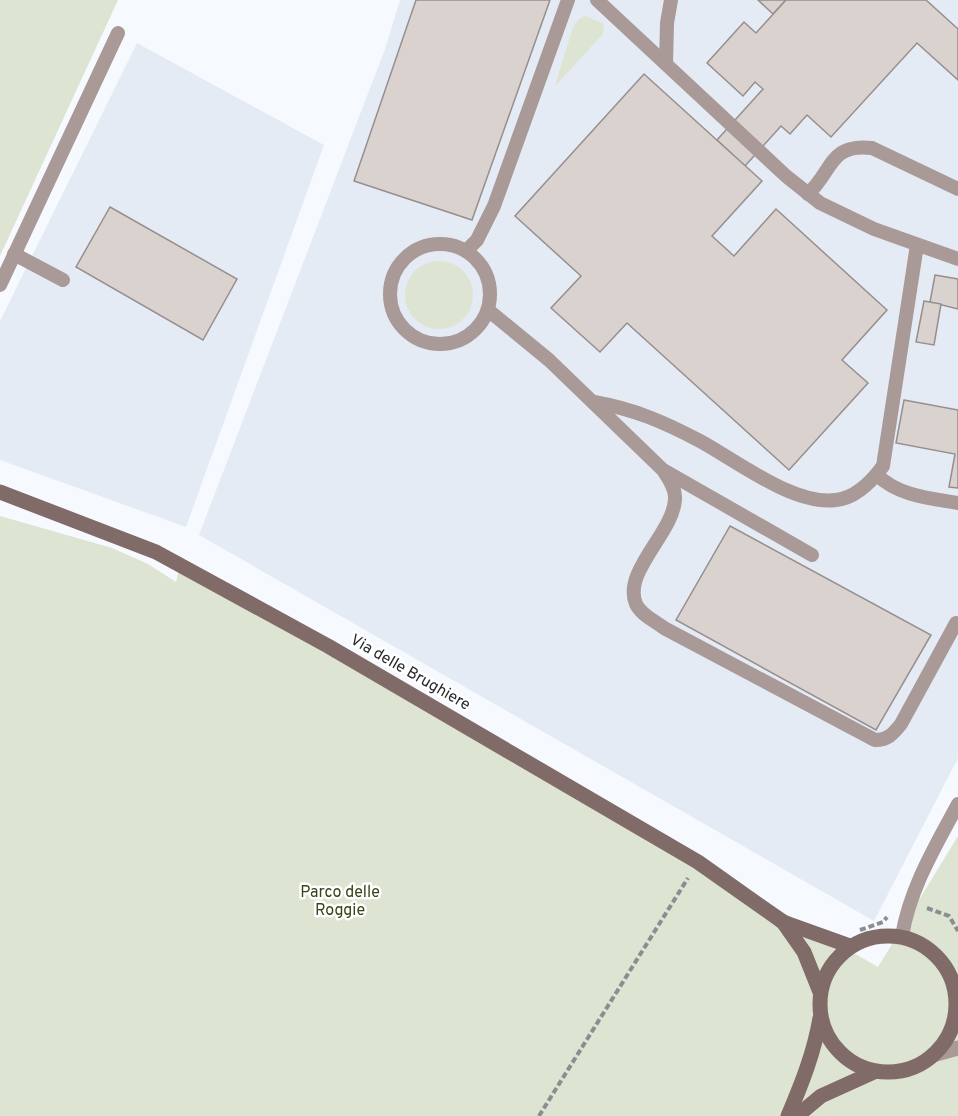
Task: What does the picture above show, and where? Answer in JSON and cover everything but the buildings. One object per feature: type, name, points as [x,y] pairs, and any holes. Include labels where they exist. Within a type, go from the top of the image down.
[{"type":"street","name":"Via delle Brughiere","points":[[0,492],[156,552],[328,646],[698,862],[783,922],[850,946]]},
{"type":"street","name":"Via delle Brughiere","points":[[783,922],[804,952],[820,992]]},
{"type":"street","points":[[788,1116],[812,1055],[820,1018],[820,992],[831,966],[850,946],[875,936],[902,936],[927,946],[945,966],[957,992],[956,1018],[945,1043],[926,1061],[901,1072],[874,1072],[849,1062],[830,1042],[820,1018]]},
{"type":"street","points":[[933,1055],[958,1048]]},
{"type":"street","points":[[797,1116],[821,1096],[874,1072]]},
{"type":"lane","points":[[466,251],[477,240],[494,206],[568,0]]},
{"type":"lane","points":[[597,0],[786,176],[820,203],[846,217],[958,259]]},
{"type":"lane","points":[[666,64],[667,23],[671,0]]},
{"type":"lane","points":[[0,285],[118,33]]},
{"type":"lane","points":[[808,194],[817,186],[835,158],[846,149],[858,146],[872,148],[958,189]]},
{"type":"lane","points":[[434,244],[451,245],[466,251],[479,262],[487,277],[490,293],[488,310],[480,325],[468,336],[453,343],[436,345],[420,341],[406,332],[396,320],[390,304],[390,287],[395,272],[405,258],[418,249],[434,244]]},
{"type":"lane","points":[[594,402],[633,410],[651,417],[798,495],[816,500],[837,500],[854,494],[877,475],[883,466],[917,244]]},
{"type":"lane","points":[[14,255],[63,280]]},
{"type":"lane","points":[[488,310],[535,347],[594,402],[663,470],[672,484],[676,498],[672,512],[637,576],[633,593],[637,606],[645,615],[664,628],[863,735],[875,740],[884,740],[892,735],[901,724],[956,623]]},
{"type":"lane","points":[[663,470],[812,555]]},
{"type":"lane","points":[[877,475],[894,489],[907,494],[958,503]]},
{"type":"lane","points":[[902,936],[906,911],[917,882],[958,804]]},
{"type":"path","points":[[539,1116],[698,862]]},
{"type":"shaded area","points":[[400,0],[958,0],[958,758],[874,921],[199,535],[385,49]]},
{"type":"shaded area","points":[[137,43],[324,145],[186,527],[0,460],[0,321]]},
{"type":"green space","points":[[0,0],[118,0],[0,256]]},
{"type":"green space","points":[[585,16],[602,23],[604,29],[602,35],[555,86],[573,27],[579,19]]},
{"type":"green space","points":[[432,261],[446,261],[458,266],[468,276],[473,295],[468,314],[458,324],[446,329],[432,329],[420,324],[410,314],[405,302],[405,288],[410,276],[420,266]]},
{"type":"green space","name":"Parco delle Roggie","points":[[0,516],[112,548],[148,564],[176,582],[180,564],[878,967],[958,836],[958,1116],[0,1116]]}]
